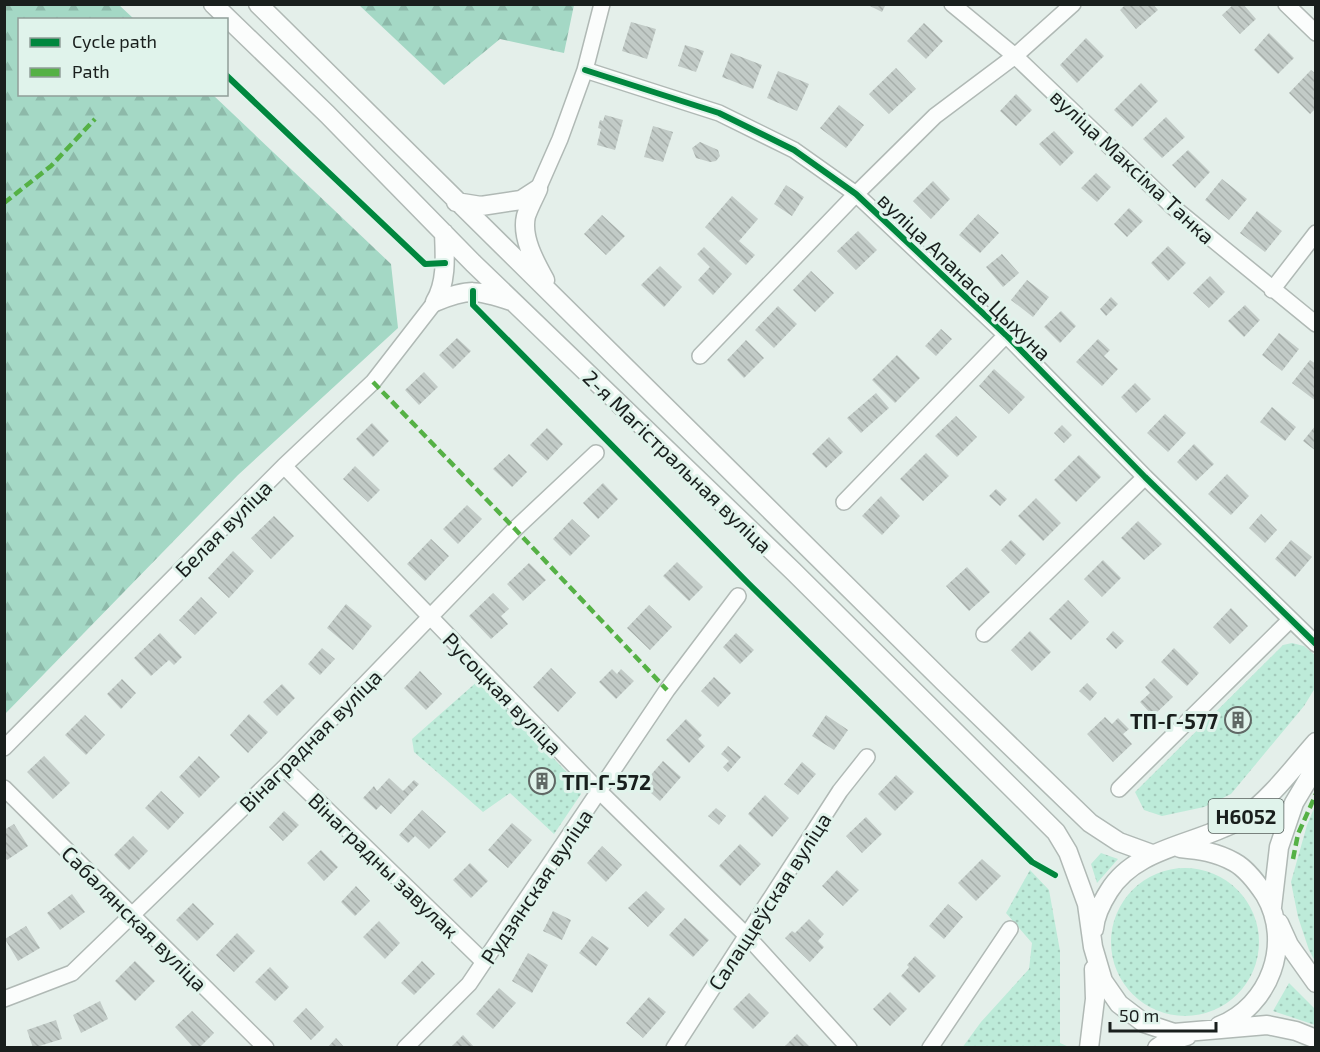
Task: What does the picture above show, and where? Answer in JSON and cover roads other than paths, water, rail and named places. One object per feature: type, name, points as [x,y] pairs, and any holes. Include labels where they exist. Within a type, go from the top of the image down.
[{"type":"main road","name":"2-я Магістральная вуліца","points":[[213,4],[228,18]]},
{"type":"main road","name":"2-я Магістральная вуліца","points":[[258,4],[936,674],[1090,823],[1119,842],[1152,854]]},
{"type":"main road","name":"2-я Магістральная вуліца","points":[[228,18],[327,114],[514,303],[793,571],[1056,832],[1068,852],[1087,904],[1093,947]]},
{"type":"main road","points":[[456,201],[481,206],[511,202],[521,200],[538,189]]},
{"type":"main road","points":[[538,189],[526,218],[526,232],[532,255],[552,294]]},
{"type":"main road","points":[[435,302],[440,293],[445,263],[444,233]]},
{"type":"main road","points":[[435,302],[459,292],[473,291],[490,294],[514,303]]},
{"type":"main road","name":"Н6052","points":[[1089,1047],[1095,999],[1093,947],[1095,924],[1102,902],[1114,882],[1131,866],[1152,854],[1201,838],[1242,820],[1289,774],[1316,742]]},
{"type":"main road","name":"Н6052","points":[[1272,907],[1279,847],[1294,803],[1316,766]]},
{"type":"main road","name":"Н6052","points":[[1152,854],[1180,848],[1209,851],[1236,863],[1257,882],[1272,907],[1278,933],[1276,959],[1267,984],[1251,1005],[1230,1022],[1157,1047]]},
{"type":"main road","points":[[1272,907],[1289,945],[1316,983]]},
{"type":"main road","name":"Н6052","points":[[1093,947],[1103,981],[1119,1004],[1144,1023],[1174,1033],[1206,1031]]},
{"type":"main road","points":[[1206,1031],[1267,1025],[1296,1031],[1316,1039]]},
{"type":"street","points":[[538,189],[560,139],[585,70],[602,4]]},
{"type":"street","name":"вуліца Максіма Танка","points":[[952,4],[1015,56],[1173,207],[1316,324]]},
{"type":"street","points":[[700,356],[856,194],[935,116],[1015,56],[1073,4]]},
{"type":"street","points":[[1286,4],[1316,33]]},
{"type":"street","name":"вуліца Апанаса Цыхуна","points":[[585,70],[719,113],[794,150],[856,194],[1006,335],[1145,477],[1316,644]]},
{"type":"street","points":[[1272,290],[1316,233]]},
{"type":"street","name":"Белая вуліца","points":[[4,748],[284,466],[373,382],[435,302]]},
{"type":"street","points":[[844,502],[1006,335]]},
{"type":"street","name":"Вінаградная вуліца","points":[[4,999],[72,973],[284,768],[515,529],[596,453]]},
{"type":"street","name":"Русоцкая вуліца","points":[[284,466],[600,792],[747,936],[849,1047]]},
{"type":"street","points":[[984,634],[1145,477]]},
{"type":"street","name":"Рудзянская вуліца","points":[[405,1047],[461,994],[667,690],[738,596]]},
{"type":"street","points":[[1119,789],[1290,620]]},
{"type":"street","name":"Салаццеўская вуліца","points":[[674,1047],[840,791],[867,757]]},
{"type":"street","name":"Вінаградны завулак","points":[[284,768],[484,962]]},
{"type":"street","name":"Сабалянская вуліца","points":[[4,788],[266,1047]]},
{"type":"street","points":[[930,1047],[1010,929]]},
{"type":"place","name":"ТП-Г-577","points":[[1238,720]]},
{"type":"place","name":"ТП-Г-572","points":[[542,781]]}]
